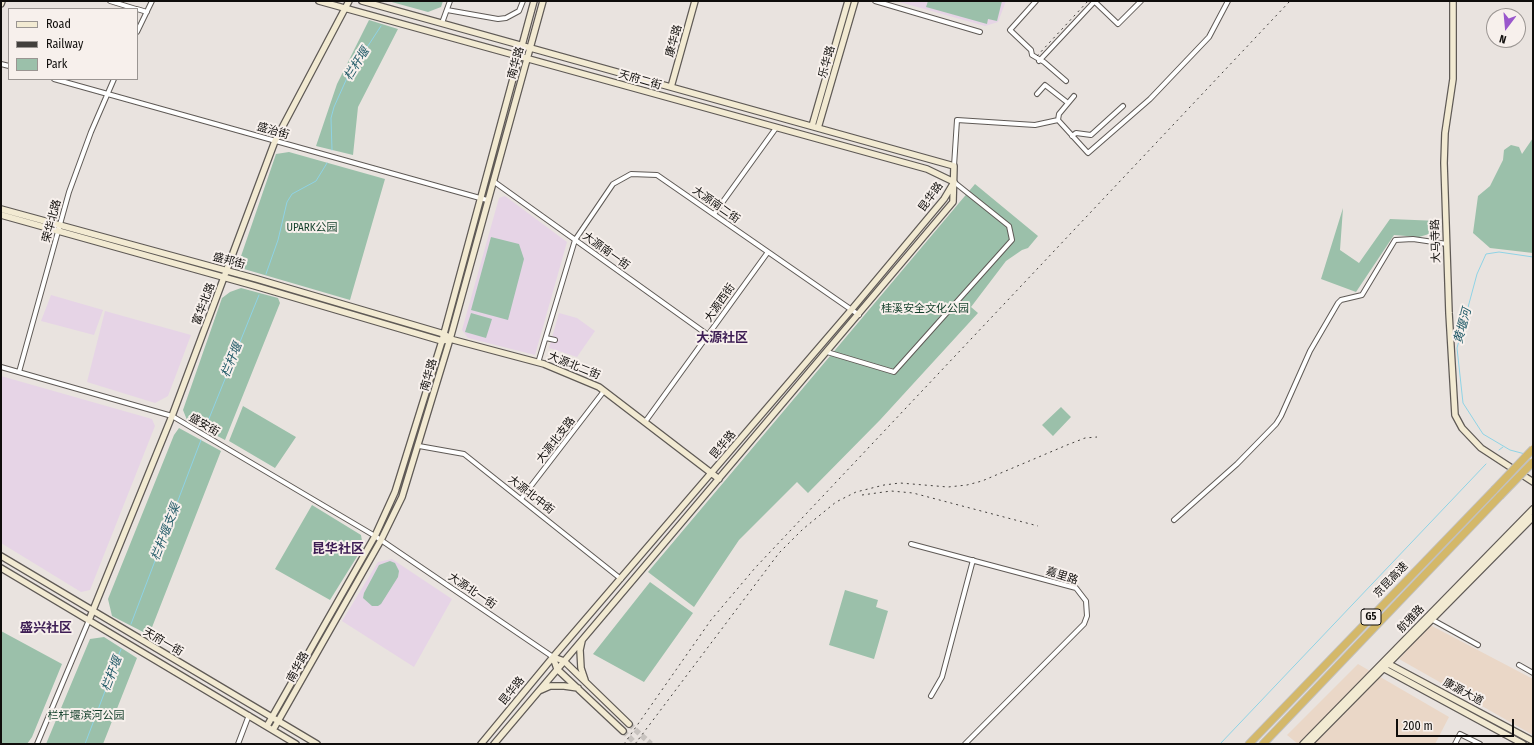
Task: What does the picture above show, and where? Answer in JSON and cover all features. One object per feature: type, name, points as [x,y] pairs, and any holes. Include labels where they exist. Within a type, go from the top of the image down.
[{"type":"highway","name":"京昆高速","points":[[1249,744],[1533,449]]},
{"type":"highway","name":"京昆高速","points":[[1263,744],[1533,462]]},
{"type":"main road","name":"天府二街","points":[[320,1],[927,169],[954,182]]},
{"type":"main road","name":"富华北路","points":[[89,620],[172,416],[275,140],[349,1]]},
{"type":"main road","name":"天府二街","points":[[362,1],[954,166]]},
{"type":"main road","name":"南华路","points":[[267,726],[375,536],[395,492],[444,334],[534,1]]},
{"type":"main road","name":"南华路","points":[[273,730],[381,540],[402,497],[419,446],[450,339],[543,1]]},
{"type":"main road","name":"康华路","points":[[671,87],[695,1]]},
{"type":"main road","name":"乐华路","points":[[812,126],[848,1]]},
{"type":"main road","name":"乐华路","points":[[818,128],[855,1]]},
{"type":"main road","name":"大马寺路","points":[[1453,1],[1453,79],[1445,133],[1444,163],[1455,416],[1462,428],[1481,448],[1500,462],[1533,482]]},
{"type":"main road","points":[[954,166],[954,182]]},
{"type":"main road","name":"昆华路","points":[[482,744],[553,657],[852,309],[944,199],[954,182]]},
{"type":"main road","name":"昆华路","points":[[494,744],[859,315],[953,202],[954,182]]},
{"type":"main road","name":"盛邦街","points":[[1,209],[61,224],[227,271],[444,334],[450,339]]},
{"type":"main road","name":"盛邦街","points":[[1,216],[442,341]]},
{"type":"main road","name":"大源北二街","points":[[442,341],[450,339],[538,363],[599,387],[719,478]]},
{"type":"main road","name":"航雅路","points":[[1309,744],[1533,508]]},
{"type":"main road","name":"航雅路","points":[[1386,662],[1533,518]]},
{"type":"main road","name":"天府一街","points":[[1,556],[317,744]]},
{"type":"main road","name":"天府一街","points":[[1,568],[296,744]]},
{"type":"main road","points":[[582,640],[580,650],[581,668],[585,680]]},
{"type":"main road","points":[[553,657],[564,661],[629,724]]},
{"type":"main road","points":[[553,657],[557,669],[623,731]]},
{"type":"main road","name":"康源大道","points":[[1386,662],[1533,741]]},
{"type":"main road","points":[[1381,668],[1523,744]]},
{"type":"main road","name":"航雅路","points":[[1303,744],[1381,668]]},
{"type":"main road","points":[[539,691],[550,686],[578,688]]},
{"type":"street","points":[[110,1],[133,8]]},
{"type":"street","points":[[138,30],[152,1]]},
{"type":"street","points":[[442,23],[450,1]]},
{"type":"street","points":[[447,10],[498,19],[506,18],[520,12],[523,1]]},
{"type":"street","points":[[875,1],[980,32]]},
{"type":"street","points":[[1036,1],[1010,30],[1032,50],[1032,55],[1039,61],[1044,62],[1066,81]]},
{"type":"street","points":[[1039,61],[1094,1],[1118,24],[1141,1]]},
{"type":"street","points":[[1058,120],[1088,153],[1150,99],[1209,37],[1228,1]]},
{"type":"street","points":[[138,10],[147,12]]},
{"type":"street","name":"盛治街","points":[[58,80],[488,200]]},
{"type":"street","name":"荣华北路","points":[[19,372],[79,164],[114,80]]},
{"type":"street","points":[[1037,94],[1045,85],[1068,103]]},
{"type":"street","points":[[1058,120],[1059,114],[1074,96]]},
{"type":"street","points":[[1072,136],[1076,133],[1091,135],[1123,106]]},
{"type":"street","points":[[954,166],[957,120],[1035,125],[1058,120]]},
{"type":"street","points":[[714,214],[776,128]]},
{"type":"street","name":"大源南二街","points":[[538,363],[575,240],[613,184],[631,174],[657,175],[859,315]]},
{"type":"street","name":"大源南一街","points":[[493,181],[708,335]]},
{"type":"street","points":[[827,352],[894,372],[1012,240],[1010,226],[954,182]]},
{"type":"street","points":[[1174,520],[1237,464],[1276,424],[1310,351],[1338,303],[1341,300],[1362,295],[1395,240],[1413,239],[1447,244]]},
{"type":"street","name":"大源西街","points":[[645,422],[768,252]]},
{"type":"street","points":[[546,338],[555,340]]},
{"type":"street","name":"盛安街","points":[[1,367],[172,416],[381,540]]},
{"type":"street","name":"大源北支路","points":[[521,499],[604,391]]},
{"type":"street","name":"大源北中街","points":[[419,446],[464,454],[621,579]]},
{"type":"street","name":"大源北一街","points":[[381,540],[553,657]]},
{"type":"street","name":"嘉里路","points":[[911,544],[1076,588],[1080,591],[1086,601],[1087,616],[1084,624],[966,744]]},
{"type":"street","points":[[931,696],[942,677],[973,560]]},
{"type":"street","points":[[1431,619],[1478,645]]},
{"type":"street","points":[[37,744],[89,620]]},
{"type":"street","points":[[1519,665],[1533,673]]},
{"type":"street","points":[[238,744],[249,715]]},
{"type":"street","points":[[1455,744],[1460,734],[1480,744]]},
{"type":"shaded area","points":[[896,1],[1006,1],[998,22],[985,26]]},
{"type":"shaded area","points":[[505,196],[567,242],[535,355],[468,338],[462,330],[499,198]]},
{"type":"shaded area","points":[[51,295],[103,310],[94,335],[41,321]]},
{"type":"shaded area","points":[[105,311],[191,335],[168,396],[155,403],[87,382]]},
{"type":"shaded area","points":[[559,313],[577,318],[595,331],[577,357],[549,348]]},
{"type":"shaded area","points":[[1,376],[152,419],[155,426],[90,590],[81,592],[1,543]]},
{"type":"shaded area","points":[[392,559],[452,599],[414,667],[342,621],[378,562]]},
{"type":"shaded area","points":[[1430,625],[1533,679],[1533,735],[1399,659]]},
{"type":"shaded area","points":[[1358,664],[1449,717],[1435,744],[1298,744],[1287,735]]},
{"type":"green space","points":[[388,1],[443,1],[441,7],[428,12]]},
{"type":"green space","points":[[928,1],[1002,1],[997,21],[988,19],[987,24],[926,7]]},
{"type":"green space","points":[[369,20],[398,29],[358,107],[353,155],[316,146],[337,84]]},
{"type":"green space","points":[[1533,138],[1533,253],[1490,248],[1473,233],[1478,196],[1490,186],[1503,160],[1504,150],[1511,145],[1519,147],[1522,154]]},
{"type":"green space","name":"UPARK公园","points":[[289,152],[385,179],[350,300],[244,269],[239,262],[276,154]]},
{"type":"green space","name":"桂溪安全文化公园","points":[[975,184],[1038,236],[1028,248],[1022,250],[1006,261],[971,307],[978,313],[880,420],[808,493],[797,482],[739,540],[694,607],[648,572]]},
{"type":"green space","points":[[1343,208],[1340,250],[1359,263],[1390,219],[1439,221],[1439,231],[1419,237],[1394,235],[1356,292],[1321,279]]},
{"type":"green space","points":[[491,237],[519,244],[524,259],[508,320],[471,310]]},
{"type":"green space","points":[[241,288],[278,298],[280,303],[225,440],[187,420],[183,410],[222,298],[230,292]]},
{"type":"green space","points":[[471,313],[492,319],[486,338],[465,332]]},
{"type":"green space","points":[[243,406],[296,437],[275,468],[229,441]]},
{"type":"green space","points":[[1061,407],[1071,417],[1053,436],[1042,425]]},
{"type":"green space","points":[[179,428],[221,451],[149,635],[112,616],[108,599],[174,435]]},
{"type":"green space","points":[[312,505],[361,535],[363,547],[330,600],[275,569]]},
{"type":"green space","points":[[390,561],[395,563],[399,571],[398,577],[381,604],[378,606],[372,606],[363,598],[364,593],[379,565]]},
{"type":"green space","points":[[650,582],[693,613],[644,682],[593,654]]},
{"type":"green space","points":[[845,590],[878,600],[876,607],[888,611],[874,659],[829,645]]},
{"type":"green space","points":[[1,631],[62,664],[32,737],[27,744],[1,744]]},
{"type":"green space","name":"栏杆堰滨河公园","points":[[104,637],[137,658],[103,744],[46,744],[90,639]]},
{"type":"waterway","name":"栏杆堰","points":[[332,150],[331,118],[334,107],[347,78],[381,26]]},
{"type":"waterway","name":"栏杆堰","points":[[266,274],[278,240],[287,202],[292,194],[316,181],[327,163]]},
{"type":"waterway","name":"黄堰河","points":[[1525,454],[1510,450],[1483,434],[1463,403],[1457,348],[1477,274],[1486,254],[1499,252],[1533,257]]},
{"type":"waterway","name":"栏杆堰","points":[[206,426],[259,295]]},
{"type":"waterway","name":"栏杆堰支渠","points":[[131,624],[201,440]]},
{"type":"waterway","name":"黄堰河","points":[[1499,450],[1503,447]]},
{"type":"waterway","points":[[1220,744],[1486,464]]},
{"type":"waterway","name":"栏杆堰","points":[[85,744],[121,649]]},
{"type":"tunnel","points":[[629,724],[651,744]]},
{"type":"tunnel","points":[[623,731],[636,744]]},
{"type":"railway","points":[[1037,56],[1088,1]]},
{"type":"railway","points":[[624,744],[711,620],[755,568],[1290,1]]},
{"type":"railway","points":[[635,744],[779,553],[803,529],[836,502],[856,492],[884,485],[900,483],[948,487],[967,485],[982,481],[1085,438],[1097,437]]},
{"type":"railway","points":[[862,495],[891,491],[913,493],[1038,526]]},
{"type":"district","name":"大源社区","points":[[722,338]]},
{"type":"district","name":"昆华社区","points":[[338,549]]},
{"type":"district","name":"盛兴社区","points":[[46,628]]}]
